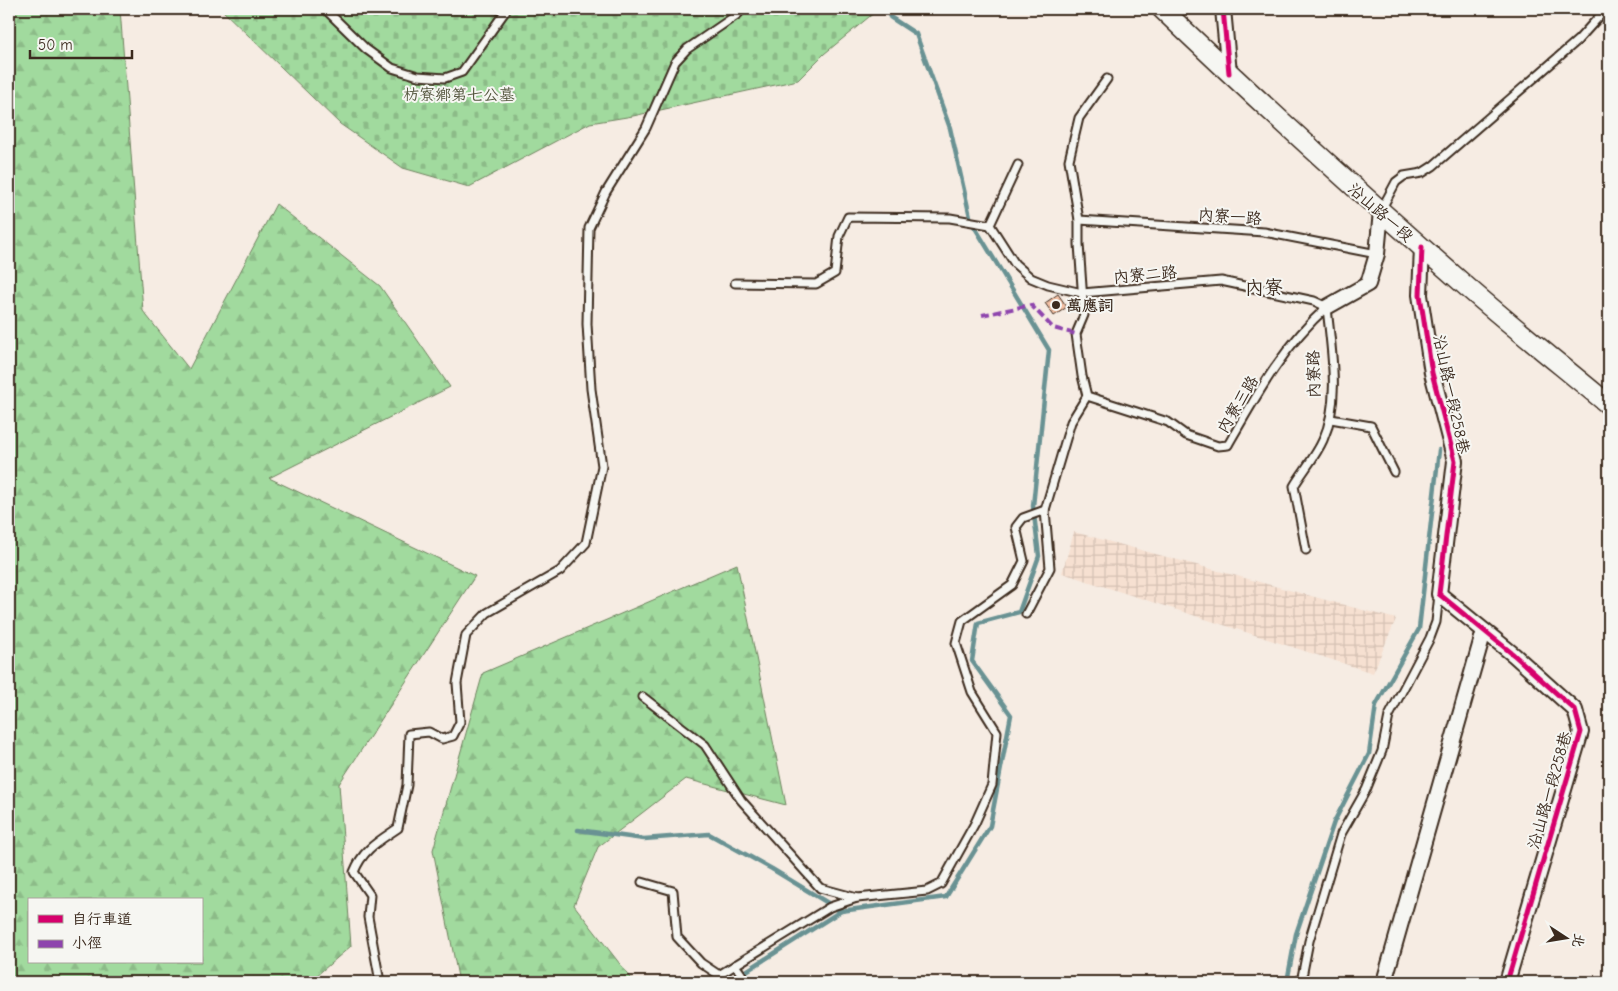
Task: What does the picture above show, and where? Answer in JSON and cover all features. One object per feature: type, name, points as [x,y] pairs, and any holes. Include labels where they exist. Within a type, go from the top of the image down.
[{"type":"main road","name":"沿山路一段","points":[[1162,9],[1357,191],[1468,288],[1609,405]]},
{"type":"street","points":[[1223,9],[1229,73]]},
{"type":"street","points":[[1327,307],[1368,284],[1377,254],[1381,211]]},
{"type":"street","name":"沿山路一段258巷","points":[[1422,247],[1420,294],[1432,373],[1455,461],[1439,594],[1514,655],[1575,710],[1581,732],[1507,982]]},
{"type":"street","points":[[1384,982],[1484,631]]},
{"type":"lane","points":[[325,9],[366,49],[392,68],[418,76],[445,78],[462,72],[507,9]]},
{"type":"lane","points":[[380,982],[368,917],[370,895],[354,872],[359,860],[372,845],[398,828],[407,785],[409,734],[429,732],[442,740],[453,736],[460,722],[457,683],[466,635],[487,613],[560,571],[586,543],[602,466],[592,389],[587,324],[589,228],[606,192],[646,128],[675,62],[687,49],[738,14],[742,9]]},
{"type":"lane","points":[[1381,211],[1396,182],[1404,176],[1422,173],[1433,166],[1578,40],[1606,9]]},
{"type":"lane","points":[[1026,614],[1050,568],[1044,511],[1071,422],[1088,396],[1082,376],[1076,334],[1084,314],[1079,220],[1069,160],[1079,118],[1107,79]]},
{"type":"lane","points":[[735,283],[816,284],[835,273],[839,236],[848,217],[950,218],[987,224],[1018,166]]},
{"type":"lane","name":"內寮一路","points":[[1079,220],[1264,232],[1377,254]]},
{"type":"lane","name":"內寮二路","points":[[987,224],[1015,264],[1031,278],[1048,285],[1082,293],[1221,281],[1314,301],[1327,307]]},
{"type":"lane","name":"內寮三路","points":[[1088,396],[1168,422],[1186,435],[1218,446],[1228,445],[1259,391],[1291,346],[1327,307]]},
{"type":"lane","name":"內寮路","points":[[1306,550],[1294,486],[1323,442],[1331,419],[1334,376],[1327,307]]},
{"type":"lane","points":[[1331,419],[1371,426],[1394,472]]},
{"type":"lane","points":[[642,882],[673,891],[677,937],[701,963],[719,975],[737,968],[830,907],[857,898],[927,891],[941,884],[976,823],[992,785],[997,732],[972,692],[956,643],[962,621],[1012,585],[1024,561],[1016,527],[1025,517],[1044,511]]},
{"type":"lane","points":[[1301,982],[1309,941],[1342,834],[1366,790],[1382,751],[1389,716],[1430,638],[1436,622],[1439,594]]},
{"type":"lane","points":[[643,697],[705,745],[742,800],[820,888],[857,898]]},
{"type":"lane","points":[[737,968],[747,982]]},
{"type":"shaded area","points":[[1074,532],[1396,619],[1373,673],[1062,573]]},
{"type":"green space","points":[[9,9],[120,9],[143,311],[189,369],[276,204],[380,286],[450,387],[269,478],[475,576],[339,784],[351,946],[309,982],[9,982]]},
{"type":"green space","name":"枋寮鄉第七公墓","points":[[221,9],[873,9],[875,12],[824,54],[798,80],[633,116],[590,123],[469,187],[403,168],[340,124]]},
{"type":"green space","points":[[737,564],[786,805],[686,779],[598,847],[574,905],[634,982],[459,982],[433,850],[483,673]]},
{"type":"building","name":"萬應詞","points":[[1058,294],[1067,307],[1054,316],[1045,303]]},
{"type":"waterway","points":[[729,982],[841,911],[946,897],[990,826],[1011,715],[972,661],[978,623],[1019,612],[1039,556],[1033,506],[1049,350],[971,221],[950,128],[916,34],[890,17],[887,9]]},
{"type":"waterway","points":[[1287,982],[1296,934],[1334,822],[1369,754],[1376,705],[1419,629],[1439,450]]},
{"type":"waterway","points":[[578,830],[644,839],[709,834],[772,869],[841,911]]},
{"type":"marked path","points":[[982,315],[1031,305],[1053,328],[1076,334]]},
{"type":"cycle path","points":[[1223,9],[1229,73]]},
{"type":"cycle path","points":[[1422,247],[1420,295],[1432,373],[1455,461],[1439,594],[1514,655],[1575,710],[1581,732],[1507,982]]},
{"type":"place","name":"萬應詞","points":[[1056,305]]},
{"type":"district","name":"内寮","points":[[1264,287]]}]
